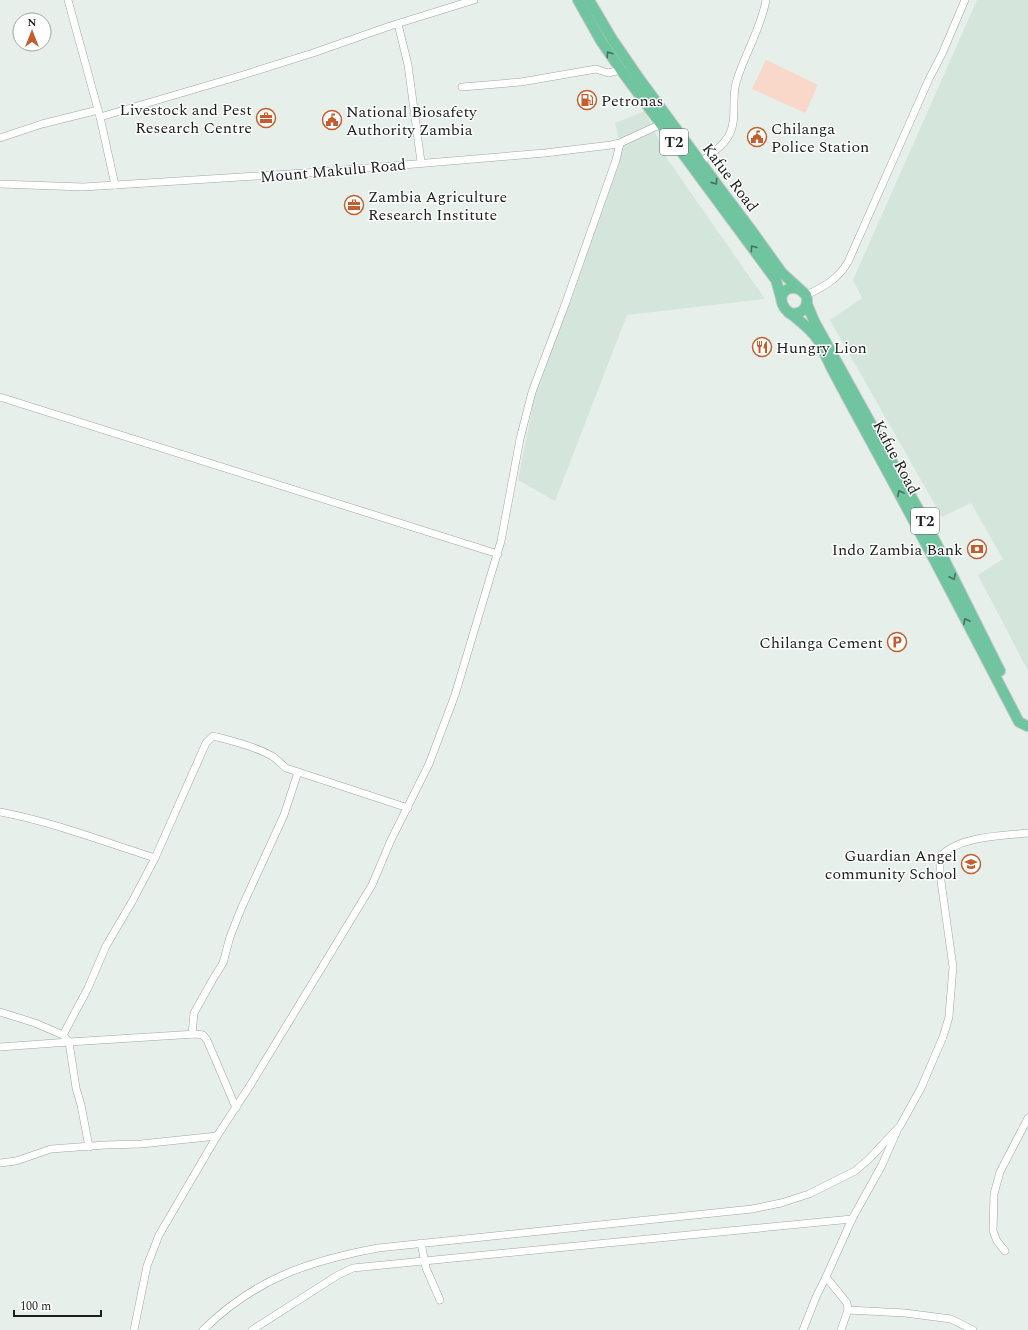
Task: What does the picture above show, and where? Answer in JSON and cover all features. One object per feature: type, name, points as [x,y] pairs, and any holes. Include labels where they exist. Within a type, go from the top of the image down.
[{"type":"highway","name":"Kafue Road","points":[[578,0],[601,42],[776,280],[781,298]]},
{"type":"highway","name":"Kafue Road","points":[[589,0],[612,39],[638,77],[782,273],[804,296],[814,321],[927,525],[1027,727]]},
{"type":"highway","points":[[796,288],[804,296],[802,311],[794,314],[789,313],[782,307],[781,298],[788,289],[796,288]]},
{"type":"highway","name":"Kafue Road","points":[[789,313],[806,326],[818,340],[1020,722],[1027,727]]},
{"type":"street","points":[[68,0],[99,113],[115,185]]},
{"type":"street","points":[[0,138],[42,124],[99,113],[243,75],[474,0]]},
{"type":"street","points":[[701,162],[722,144],[728,137],[732,128],[736,84],[766,0]]},
{"type":"street","points":[[804,296],[833,281],[848,262],[965,0]]},
{"type":"street","points":[[398,24],[408,65],[421,162]]},
{"type":"street","points":[[462,87],[521,82],[596,69],[608,73],[621,70]]},
{"type":"street","name":"Mount Makulu Road","points":[[0,184],[18,186],[83,187],[320,172],[545,152],[620,143],[661,124]]},
{"type":"street","points":[[134,1330],[146,1266],[154,1245],[217,1136],[236,1108],[372,885],[391,840],[429,764],[448,715],[498,554],[506,521],[520,439],[532,392],[566,302],[616,160],[620,143]]},
{"type":"street","points":[[0,397],[498,554]]},
{"type":"street","points":[[63,1035],[88,988],[106,946],[133,900],[155,858],[206,743],[213,736],[260,750],[274,757],[278,763],[286,768],[408,808]]},
{"type":"street","points":[[192,1034],[194,1013],[223,963],[230,937],[241,909],[284,815],[298,772]]},
{"type":"street","points":[[0,812],[11,813],[49,824],[155,858]]},
{"type":"street","points":[[803,1330],[813,1302],[852,1219],[882,1165],[935,1058],[949,1017],[953,967],[941,888],[940,857],[945,851],[964,843],[992,837],[1028,833]]},
{"type":"street","points":[[0,1012],[35,1023],[63,1035],[69,1042],[76,1088],[90,1147]]},
{"type":"street","points":[[0,1048],[192,1034],[203,1035],[207,1040],[236,1108]]},
{"type":"street","points":[[1005,1251],[997,1241],[993,1231],[994,1194],[1000,1172],[1028,1118]]},
{"type":"street","points":[[870,1159],[900,1126]]},
{"type":"street","points":[[0,1163],[16,1161],[51,1149],[141,1144],[217,1136]]},
{"type":"street","points":[[204,1330],[235,1302],[270,1280],[298,1268],[350,1253],[378,1248],[752,1209],[781,1203],[809,1194],[855,1170],[875,1156],[879,1156],[881,1158],[882,1165]]},
{"type":"street","points":[[252,1330],[349,1269],[852,1219]]},
{"type":"street","points":[[421,1244],[426,1268],[440,1300]]},
{"type":"street","points":[[826,1277],[847,1303],[848,1310],[842,1330]]},
{"type":"street","points":[[848,1310],[904,1313],[951,1319],[973,1330]]},
{"type":"shaded area","points":[[977,0],[1028,0],[1028,671],[978,575],[1003,559],[971,503],[942,517],[830,320],[862,298],[853,280]]},
{"type":"shaded area","points":[[766,60],[818,85],[805,113],[752,89]]},
{"type":"shaded area","points":[[645,111],[668,160],[765,299],[627,315],[555,501],[518,480],[536,391],[581,272],[622,150],[615,123]]},
{"type":"place","name":"Petronas","points":[[587,100]]},
{"type":"place","name":"Livestock and Pest Research Centre","points":[[266,118]]},
{"type":"place","name":"National Biosafety Authority Zambia","points":[[332,120]]},
{"type":"place","name":"Chilanga Police Station","points":[[757,137]]},
{"type":"place","name":"Zambia Agriculture Research Institute","points":[[354,205]]},
{"type":"place","name":"Hungry Lion","points":[[762,347]]},
{"type":"place","name":"Indo Zambia Bank","points":[[977,549]]},
{"type":"place","name":"Chilanga Cement","points":[[897,642]]},
{"type":"place","name":"Guardian Angel community School","points":[[971,864]]}]
